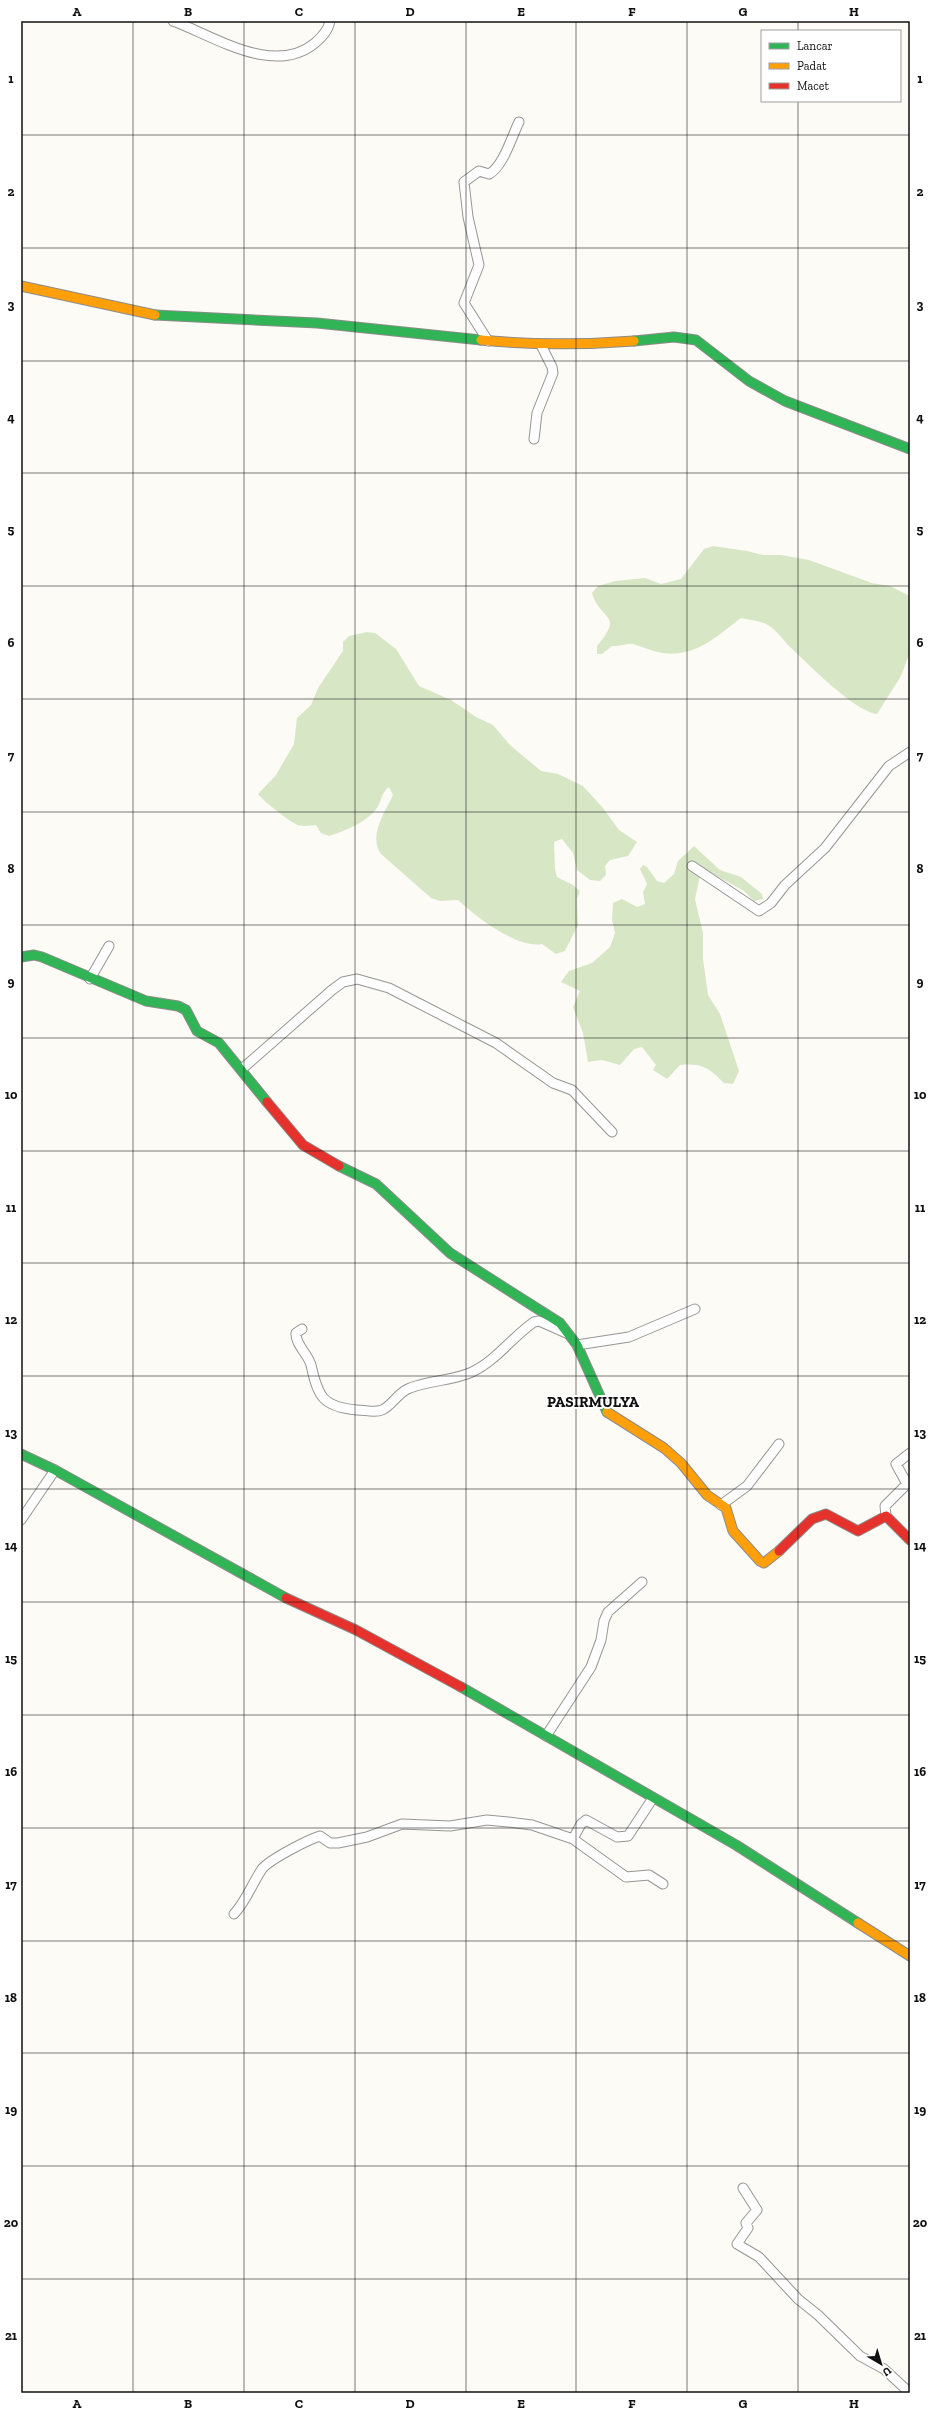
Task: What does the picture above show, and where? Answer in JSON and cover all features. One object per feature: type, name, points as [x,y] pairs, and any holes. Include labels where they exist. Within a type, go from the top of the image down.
[{"type":"street","points":[[173,21],[258,54],[277,56],[293,55],[310,47],[322,37],[330,21]]},
{"type":"street","points":[[488,341],[464,303],[479,265],[468,217],[464,182],[479,171],[489,174],[493,171],[503,158],[519,122]]},
{"type":"street","points":[[21,286],[59,296],[164,317],[317,323],[541,345],[584,346],[668,338],[696,340],[710,349],[749,381],[785,401],[910,449]]},
{"type":"street","points":[[534,439],[537,413],[553,374],[552,367],[541,345]]},
{"type":"street","points":[[692,866],[759,911],[771,903],[785,885],[825,848],[889,766],[910,752]]},
{"type":"street","points":[[90,979],[108,946]]},
{"type":"street","points":[[21,957],[34,955],[42,957],[90,979],[146,1001],[178,1006],[191,1016],[197,1031],[202,1035],[216,1041],[242,1069],[303,1145],[312,1152],[376,1184],[450,1253],[560,1323],[577,1345],[605,1410],[617,1420],[664,1448],[681,1463],[707,1495],[726,1508],[734,1531],[742,1543],[764,1563],[769,1562],[812,1519],[818,1516],[832,1516],[858,1531],[886,1516]]},
{"type":"street","points":[[242,1069],[332,990],[343,982],[357,979],[389,988],[496,1043],[552,1083],[572,1090],[579,1095],[612,1132]]},
{"type":"street","points":[[577,1345],[629,1337],[695,1309]]},
{"type":"street","points":[[302,1329],[298,1330],[295,1335],[310,1362],[315,1385],[325,1400],[339,1408],[375,1411],[383,1409],[396,1396],[409,1388],[463,1375],[480,1368],[534,1322],[539,1321],[571,1336]]},
{"type":"street","points":[[721,1505],[747,1486],[779,1444]]},
{"type":"street","points":[[910,1453],[896,1464],[907,1484],[887,1504],[884,1510],[886,1516],[910,1540]]},
{"type":"street","points":[[21,1454],[55,1470],[290,1600],[356,1630],[452,1682],[742,1849],[910,1956]]},
{"type":"street","points":[[21,1520],[55,1470]]},
{"type":"street","points":[[546,1736],[591,1667],[601,1640],[604,1621],[608,1612],[642,1582]]},
{"type":"street","points":[[573,1839],[581,1824],[586,1820],[617,1837],[625,1837],[630,1833],[653,1798]]},
{"type":"street","points":[[234,1914],[261,1871],[270,1860],[320,1836],[330,1843],[338,1843],[367,1837],[402,1824],[450,1826],[487,1820],[532,1825],[573,1839],[626,1877],[649,1875],[663,1884]]},
{"type":"street","points":[[743,2188],[757,2210],[746,2223],[748,2228],[737,2244],[759,2257],[794,2296],[818,2315],[860,2356],[884,2369],[910,2393]]},
{"type":"green space","points":[[713,546],[763,555],[781,555],[809,560],[872,583],[890,586],[910,596],[910,652],[901,676],[877,714],[856,705],[844,696],[806,663],[774,629],[762,622],[741,618],[705,644],[685,652],[674,654],[662,653],[631,644],[612,646],[602,654],[597,654],[597,646],[609,628],[610,622],[596,602],[592,593],[598,586],[615,581],[645,578],[661,584],[681,579],[704,549]]},
{"type":"green space","points":[[367,632],[375,633],[396,649],[419,686],[451,700],[476,717],[493,725],[510,745],[541,771],[558,774],[583,786],[603,808],[619,830],[637,842],[628,856],[610,860],[605,866],[606,875],[600,881],[590,880],[577,870],[573,853],[562,839],[554,842],[555,869],[557,877],[573,885],[580,891],[577,899],[578,925],[565,951],[556,954],[542,944],[532,944],[509,936],[485,922],[458,900],[440,901],[431,898],[381,854],[377,847],[376,840],[382,816],[393,795],[389,787],[383,794],[377,808],[368,818],[349,829],[329,836],[321,833],[316,825],[302,826],[294,823],[283,816],[258,794],[276,775],[294,744],[297,718],[311,705],[318,688],[343,651],[343,642],[349,636]]},
{"type":"green space","points":[[694,846],[720,870],[741,877],[762,894],[763,899],[754,901],[744,891],[706,870],[701,871],[695,899],[703,933],[703,959],[708,995],[720,1014],[739,1071],[733,1084],[724,1083],[709,1070],[694,1065],[680,1065],[667,1079],[653,1070],[656,1065],[642,1047],[634,1049],[620,1065],[602,1060],[588,1062],[583,1033],[573,1007],[580,991],[561,982],[569,971],[592,963],[610,947],[615,933],[612,920],[613,903],[622,899],[637,907],[645,904],[643,892],[647,884],[640,869],[643,865],[647,867],[657,881],[664,883],[674,874],[678,861]]},
{"type":"traffic: fast","points":[[155,315],[317,323],[481,340]]},
{"type":"traffic: fast","points":[[634,341],[674,337],[696,340],[749,381],[785,401],[910,449]]},
{"type":"traffic: fast","points":[[21,957],[34,955],[42,957],[146,1001],[178,1006],[186,1010],[197,1031],[219,1043],[267,1102]]},
{"type":"traffic: fast","points":[[339,1166],[376,1184],[450,1253],[560,1323],[577,1345],[607,1412]]},
{"type":"traffic: fast","points":[[21,1454],[55,1470],[286,1598]]},
{"type":"traffic: fast","points":[[461,1687],[736,1845],[858,1923]]},
{"type":"traffic: slow","points":[[21,286],[155,315]]},
{"type":"traffic: slow","points":[[481,340],[557,344],[634,341]]},
{"type":"traffic: slow","points":[[607,1412],[664,1448],[681,1463],[707,1495],[726,1508],[733,1531],[760,1561],[764,1563],[779,1551]]},
{"type":"traffic: slow","points":[[858,1923],[910,1956]]},
{"type":"traffic: jam","points":[[267,1102],[303,1145],[339,1166]]},
{"type":"traffic: jam","points":[[779,1551],[812,1519],[826,1514],[858,1531],[886,1516],[910,1540]]},
{"type":"traffic: jam","points":[[286,1598],[356,1630],[461,1687]]},
{"type":"district","name":"PASIRMULYA","points":[[593,1402]]}]
